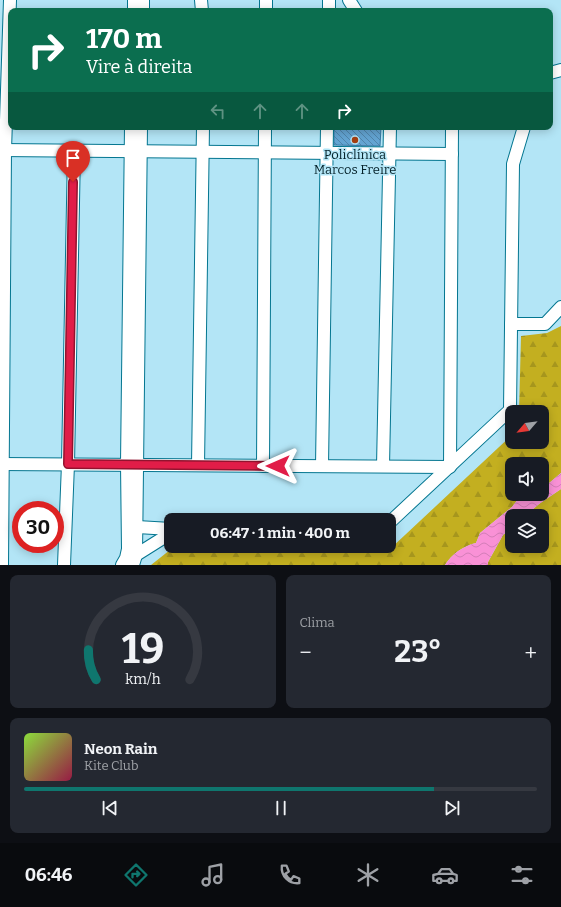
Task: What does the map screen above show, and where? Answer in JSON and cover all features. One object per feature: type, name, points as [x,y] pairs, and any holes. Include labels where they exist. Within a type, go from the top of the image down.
[{"type":"street","points":[[2,565],[2,150],[8,38]]},
{"type":"street","points":[[122,565],[126,558],[128,549],[133,464],[135,152],[131,130]]},
{"type":"street","points":[[135,152],[140,130]]},
{"type":"street","points":[[198,465],[203,130]]},
{"type":"street","points":[[263,466],[265,130]]},
{"type":"street","points":[[322,466],[327,130]]},
{"type":"street","points":[[383,466],[390,130]]},
{"type":"street","points":[[450,467],[452,130]]},
{"type":"street","points":[[396,517],[510,410],[513,164],[523,130]]},
{"type":"street","points":[[2,150],[452,154]]},
{"type":"street","points":[[64,565],[68,464],[74,151]]},
{"type":"street","points":[[511,324],[545,324],[561,307]]},
{"type":"street","points":[[2,464],[450,467]]},
{"type":"street","points":[[133,464],[137,527],[135,560]]},
{"type":"street","points":[[137,527],[164,529]]},
{"type":"street","points":[[135,560],[164,538]]},
{"type":"green space","points":[[561,326],[561,473],[549,483],[549,457],[505,457],[505,501],[517,501],[510,509],[505,509],[505,513],[480,533],[476,543],[458,551],[445,565],[151,565],[166,553],[396,553],[396,543],[505,442],[505,449],[549,449],[549,405],[519,405],[521,336],[547,333]]},
{"type":"green space","points":[[561,489],[561,565],[488,565],[488,562],[505,533],[505,553],[549,553],[549,509],[533,509],[543,501],[549,501],[549,497]]},
{"type":"water","points":[[561,473],[561,489],[549,497],[549,483]]},
{"type":"water","points":[[517,501],[543,501],[533,509],[510,509]]},
{"type":"water","points":[[505,513],[505,533],[488,562],[488,565],[445,565],[458,551],[476,543],[480,533]]},
{"type":"building","points":[[334,130],[381,130],[380,146],[334,145]]},
{"type":"place","name":"Policlínica Marcos Freire","points":[[355,140]]},
{"type":"route","points":[[73,182],[68,464],[278,466]]}]
